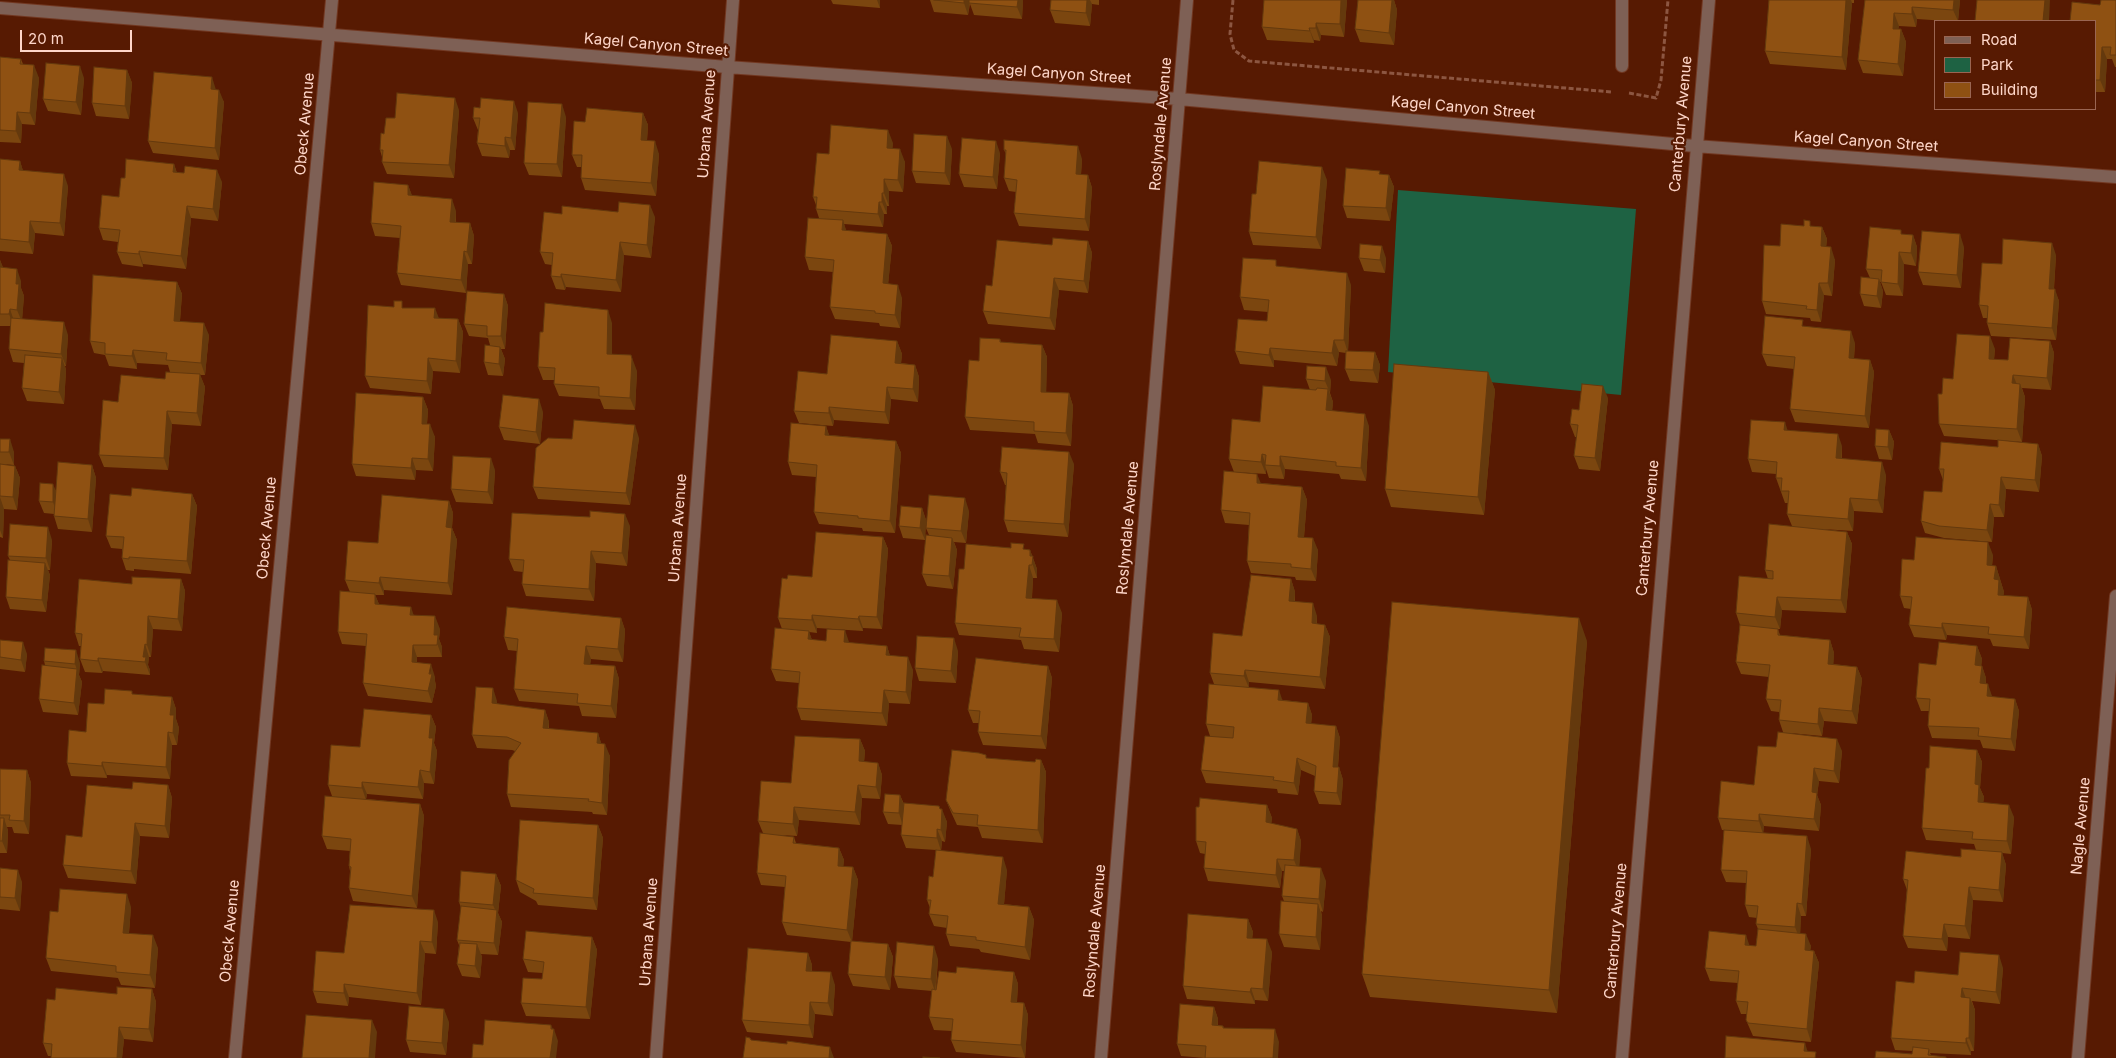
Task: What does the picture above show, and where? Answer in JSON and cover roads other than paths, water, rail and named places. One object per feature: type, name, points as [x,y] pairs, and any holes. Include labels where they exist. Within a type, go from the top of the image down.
[{"type":"street","name":"Obeck Avenue","points":[[235,1058],[332,0]]},
{"type":"street","name":"Urbana Avenue","points":[[656,1058],[733,0]]},
{"type":"street","name":"Roslyndale Avenue","points":[[1101,1058],[1187,0]]},
{"type":"street","points":[[1622,0],[1622,66]]},
{"type":"street","name":"Canterbury Avenue","points":[[1622,1058],[1695,146],[1709,0]]},
{"type":"street","name":"Kagel Canyon Street","points":[[0,8],[727,67],[1179,99],[1695,146],[2116,177]]},
{"type":"street","name":"Nagle Avenue","points":[[2078,1058],[2116,596]]}]
